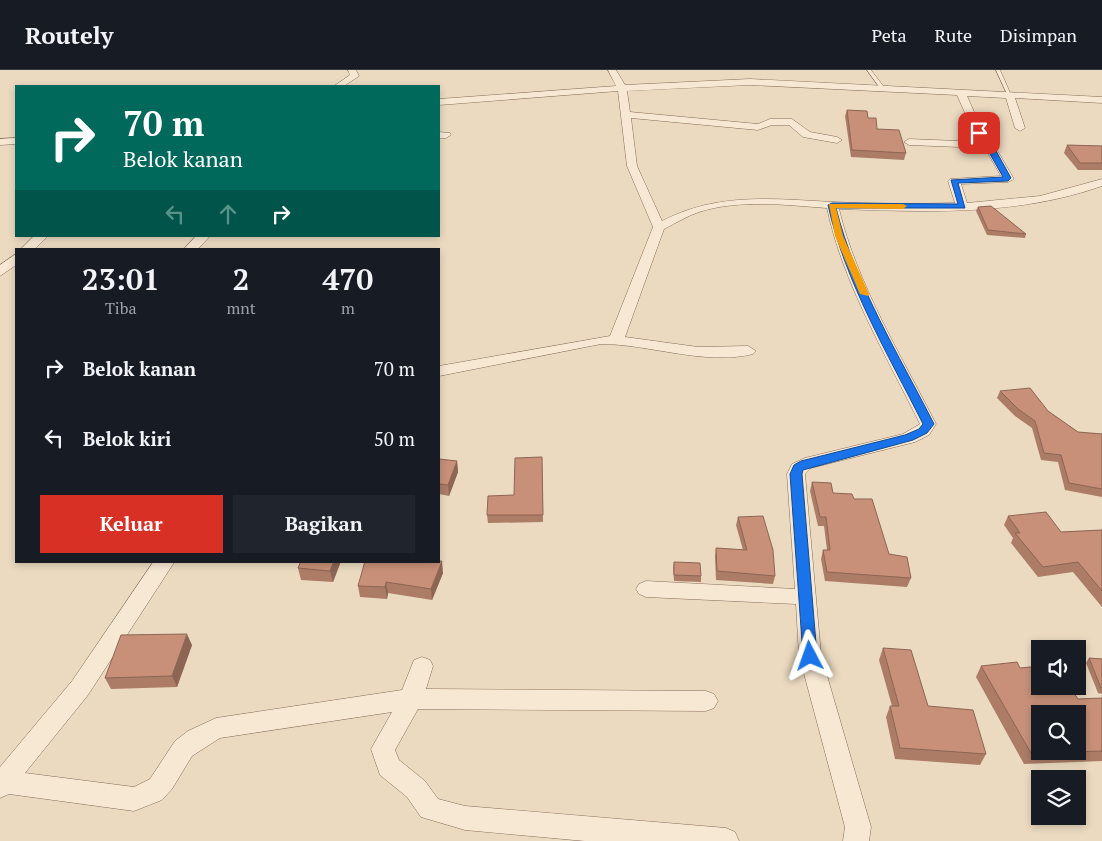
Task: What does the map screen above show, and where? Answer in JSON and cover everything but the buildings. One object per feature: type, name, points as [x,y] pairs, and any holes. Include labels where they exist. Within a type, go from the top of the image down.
[{"type":"street","points":[[340,85],[355,76],[352,70]]},
{"type":"street","points":[[612,70],[622,88],[632,166],[659,227]]},
{"type":"street","points":[[750,70],[756,82]]},
{"type":"street","points":[[440,102],[622,88],[756,82],[960,91],[1102,100]]},
{"type":"street","points":[[960,91],[979,133],[989,145],[1008,178],[954,181],[962,206]]},
{"type":"street","points":[[1009,94],[1020,128]]},
{"type":"street","points":[[626,115],[758,127],[770,122],[792,122],[807,136],[837,140]]},
{"type":"street","points":[[0,142],[15,141]]},
{"type":"street","points":[[909,142],[989,145]]},
{"type":"street","points":[[616,340],[659,227],[691,212],[714,205],[758,202],[832,205],[962,206],[1067,195],[1102,182]]},
{"type":"street","points":[[832,205],[839,236],[868,303],[928,424],[923,431],[909,438],[805,464],[798,468],[796,474],[810,656],[858,827],[856,841]]},
{"type":"street","points":[[28,248],[41,237]]},
{"type":"street","points":[[191,248],[203,237]]},
{"type":"street","points":[[0,272],[15,259]]},
{"type":"street","points":[[440,371],[601,340],[616,340],[698,352],[748,351]]},
{"type":"street","points":[[2,784],[80,688],[164,563]]},
{"type":"street","points":[[646,589],[806,597]]},
{"type":"street","points":[[422,666],[411,699],[383,749],[384,757],[389,766],[416,789],[430,809],[465,818],[726,841]]},
{"type":"street","points":[[2,784],[134,799],[151,795],[165,780],[180,752],[194,740],[216,728],[411,699],[706,701]]},
{"type":"lane","points":[[869,70],[882,87]]},
{"type":"lane","points":[[998,70],[1009,94]]},
{"type":"slow traffic","points":[[864,294],[839,236],[832,205],[903,206]]},
{"type":"route","points":[[810,656],[796,474],[798,468],[805,464],[909,438],[923,431],[928,424],[868,303],[839,236],[832,205],[962,206],[954,181],[1006,180],[1008,178],[986,140],[979,133]]}]
